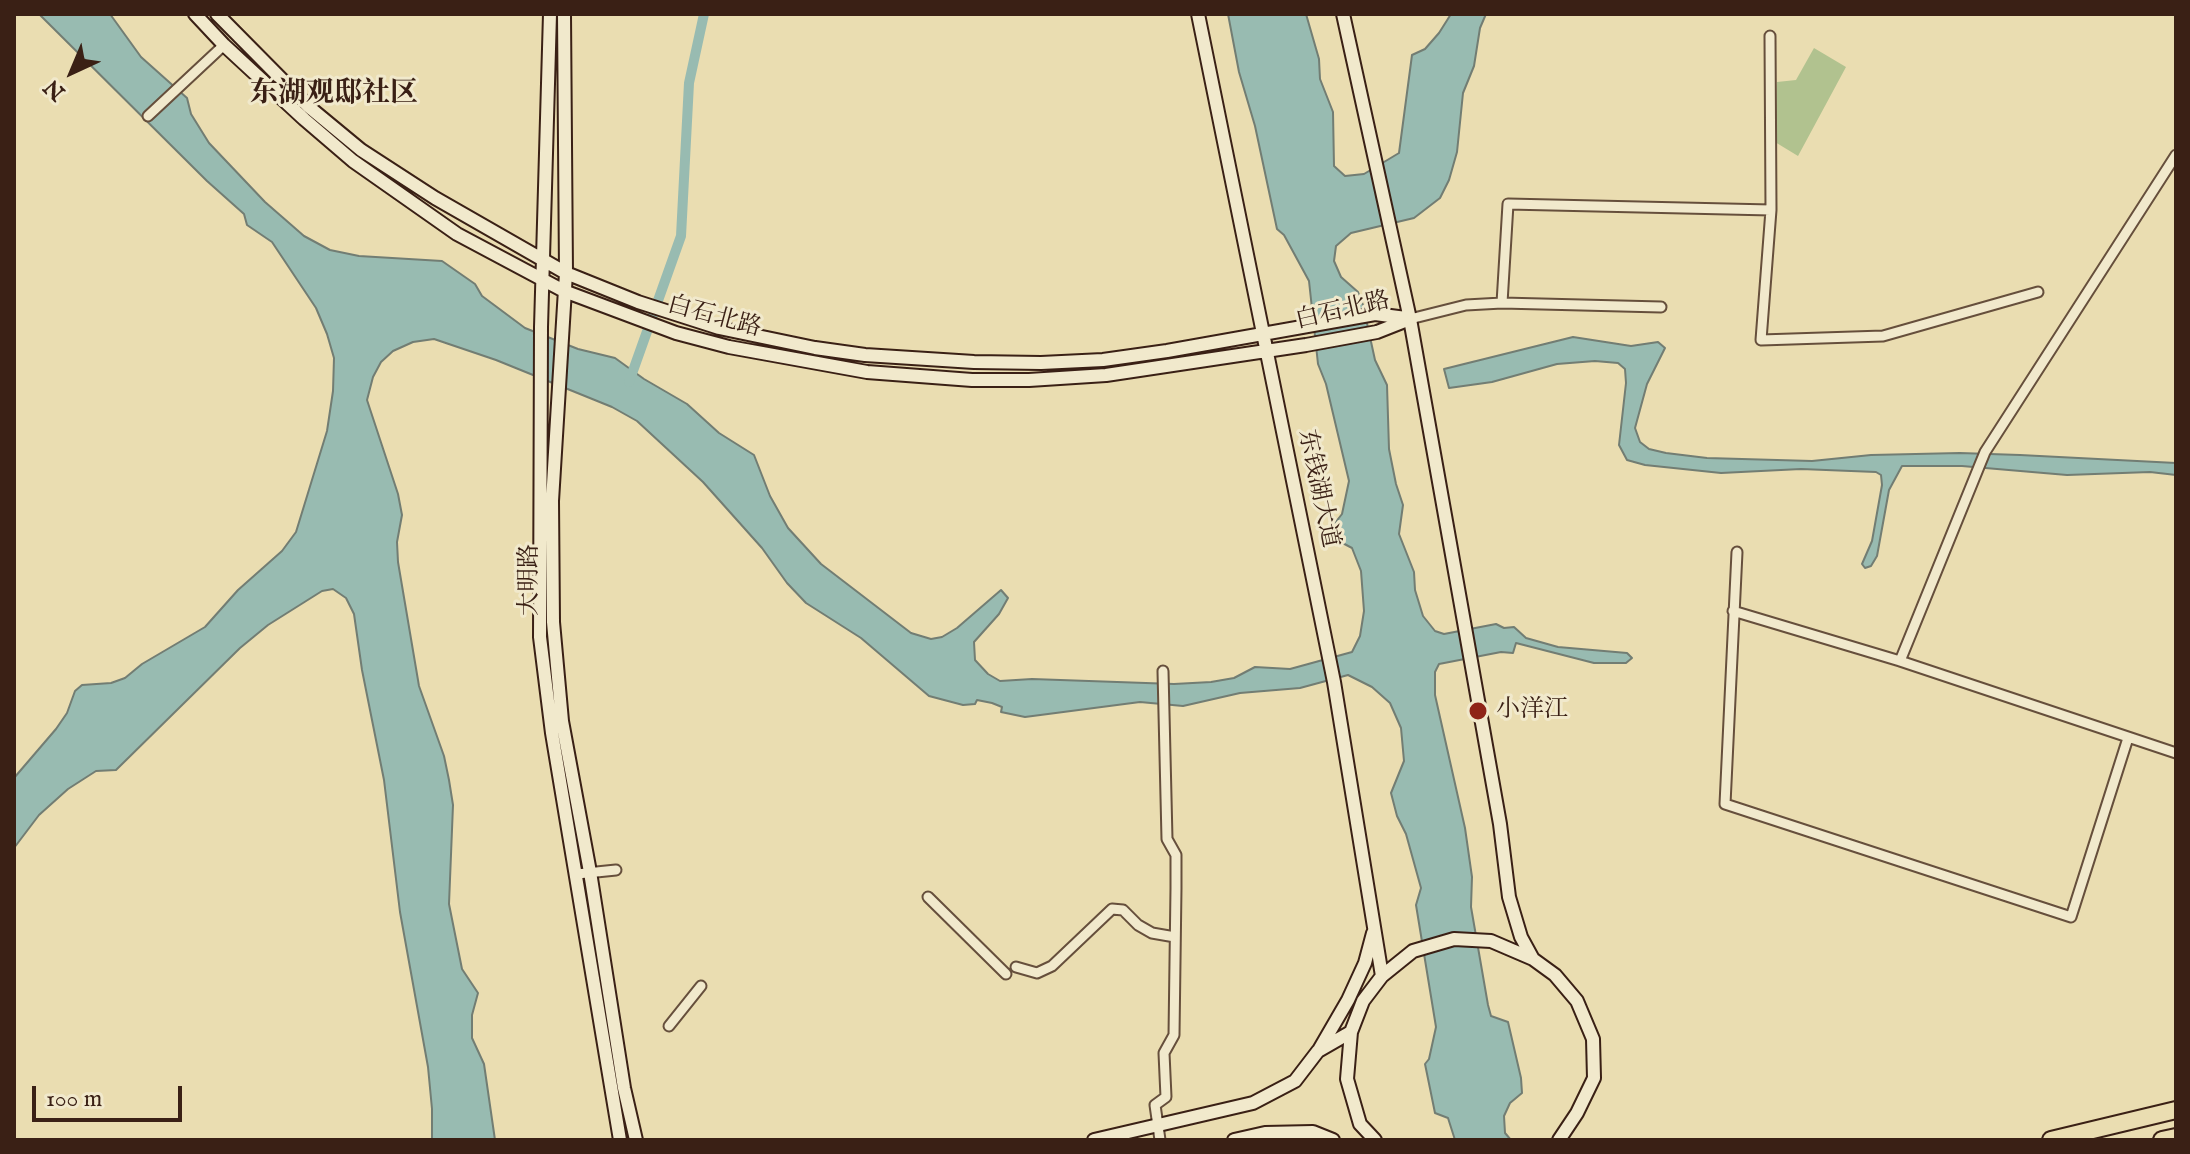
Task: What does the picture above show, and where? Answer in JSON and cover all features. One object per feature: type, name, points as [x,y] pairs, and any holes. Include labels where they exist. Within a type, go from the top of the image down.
[{"type":"highway","points":[[2051,1140],[2176,1110]]},
{"type":"highway","points":[[2162,1140],[2176,1137]]},
{"type":"main road","name":"白石北路","points":[[195,14],[304,119],[392,190],[457,234],[542,282],[676,333],[729,347],[867,372],[972,380],[1106,375],[1377,332],[1410,319]]},
{"type":"main road","name":"白石北路","points":[[217,14],[309,107],[361,150],[435,198],[566,273],[638,302],[719,328],[865,355],[974,362],[1103,360],[1302,329],[1375,314],[1410,319]]},
{"type":"main road","name":"大明路","points":[[550,14],[541,327],[540,637],[552,733],[636,1140]]},
{"type":"main road","name":"大明路","points":[[564,14],[566,273],[552,501],[553,622],[562,721],[620,1140]]},
{"type":"main road","name":"东钱湖大道","points":[[1198,14],[1328,649],[1382,976]]},
{"type":"main road","points":[[1343,14],[1410,319],[1500,824],[1509,897],[1521,937],[1533,959]]},
{"type":"main road","points":[[1094,1140],[1159,1133],[1253,1103],[1295,1081],[1318,1051],[1348,1000],[1365,963],[1375,926]]},
{"type":"main road","points":[[1375,1140],[1360,1124],[1347,1079],[1351,1032],[1363,1001],[1382,976],[1413,951],[1454,939],[1491,941],[1533,959],[1555,975],[1577,1001],[1593,1039],[1594,1078],[1577,1113],[1559,1140]]},
{"type":"main road","points":[[1318,1051],[1351,1032]]},
{"type":"main road","points":[[1234,1140],[1265,1133],[1313,1132],[1333,1140]]},
{"type":"street","points":[[1770,36],[1771,210],[1761,340],[1883,336],[2038,292]]},
{"type":"street","points":[[148,116],[224,45]]},
{"type":"street","points":[[1900,661],[1985,452],[2176,155]]},
{"type":"street","points":[[1502,303],[1508,204],[1771,210]]},
{"type":"street","points":[[1410,319],[1466,305],[1502,303],[1661,307]]},
{"type":"street","points":[[1737,552],[1725,804],[2071,917],[2128,738]]},
{"type":"street","points":[[1733,611],[1900,661],[2176,753]]},
{"type":"street","points":[[1159,1133],[1155,1105],[1166,1097],[1164,1053],[1174,1035],[1176,855],[1167,839],[1163,671]]},
{"type":"street","points":[[583,873],[616,870]]},
{"type":"street","points":[[928,897],[1006,974]]},
{"type":"street","points":[[1016,967],[1037,973],[1052,966],[1112,909],[1123,910],[1138,925],[1152,933],[1175,937]]},
{"type":"street","points":[[669,1026],[701,986]]},
{"type":"green space","points":[[1814,48],[1846,67],[1798,156],[1775,142],[1777,82],[1796,80]]},
{"type":"water","points":[[39,14],[110,14],[141,57],[187,98],[191,114],[209,143],[265,202],[304,236],[330,250],[359,256],[442,261],[475,284],[482,296],[525,328],[578,349],[615,358],[687,404],[719,433],[754,455],[770,496],[788,528],[821,564],[911,633],[931,639],[942,637],[1001,590],[1008,598],[999,614],[974,642],[975,660],[1000,681],[1032,679],[1174,684],[1234,678],[1255,667],[1290,669],[1352,652],[1360,636],[1364,611],[1361,571],[1352,548],[1335,539],[1331,528],[1342,514],[1349,481],[1326,384],[1318,364],[1309,281],[1284,235],[1277,229],[1228,14],[1306,14],[1319,59],[1320,79],[1333,112],[1334,166],[1345,176],[1364,174],[1399,153],[1412,55],[1425,49],[1451,14],[1486,14],[1480,28],[1474,66],[1463,93],[1457,152],[1440,198],[1414,218],[1351,233],[1336,246],[1334,261],[1341,277],[1358,292],[1375,360],[1387,385],[1389,449],[1403,505],[1399,534],[1414,572],[1415,590],[1423,616],[1435,631],[1444,634],[1496,624],[1504,628],[1514,627],[1526,638],[1558,647],[1627,653],[1632,658],[1626,663],[1594,663],[1516,643],[1513,653],[1501,652],[1439,664],[1435,672],[1435,695],[1465,828],[1472,877],[1471,907],[1488,1005],[1491,1016],[1508,1022],[1521,1078],[1522,1093],[1510,1103],[1504,1116],[1505,1133],[1511,1140],[1455,1140],[1448,1118],[1435,1113],[1425,1064],[1429,1059],[1436,1027],[1416,905],[1421,888],[1391,793],[1404,761],[1401,728],[1390,703],[1372,687],[1348,675],[1300,688],[1240,693],[1183,706],[1140,702],[1025,717],[1001,712],[1002,707],[992,703],[977,700],[975,704],[963,705],[929,696],[861,638],[806,603],[703,482],[637,421],[612,407],[496,360],[434,339],[413,342],[393,351],[381,362],[373,377],[367,400],[398,494],[402,515],[397,542],[398,562],[419,686],[444,756],[449,780],[453,805],[449,904],[462,969],[478,993],[472,1015],[472,1038],[484,1064],[495,1140],[432,1140],[428,1067],[400,912],[384,780],[354,614],[346,598],[333,589],[322,591],[268,625],[240,648],[116,770],[96,771],[68,789],[39,815],[14,848],[14,778],[56,729],[67,713],[75,691],[82,685],[111,683],[125,678],[142,664],[205,627],[238,590],[282,551],[296,532],[327,431],[334,358],[316,308],[272,242],[247,225],[244,214]]},
{"type":"water","points":[[1573,337],[1631,346],[1658,342],[1665,348],[1647,384],[1635,428],[1640,442],[1649,449],[1666,453],[1707,458],[1812,461],[1871,455],[2020,455],[2176,463],[2176,475],[2150,472],[2067,475],[1962,466],[1902,466],[1889,490],[1877,556],[1871,566],[1865,568],[1862,564],[1872,541],[1882,485],[1881,475],[1876,472],[1801,469],[1721,473],[1645,465],[1627,460],[1619,445],[1626,383],[1625,369],[1618,363],[1557,364],[1492,382],[1449,388],[1444,369]]},
{"type":"waterway","points":[[629,382],[681,236],[689,83],[704,14]]},
{"type":"place","name":"小洋江","points":[[1478,711]]},
{"type":"district","name":"东湖观邸社区","points":[[334,95]]}]
